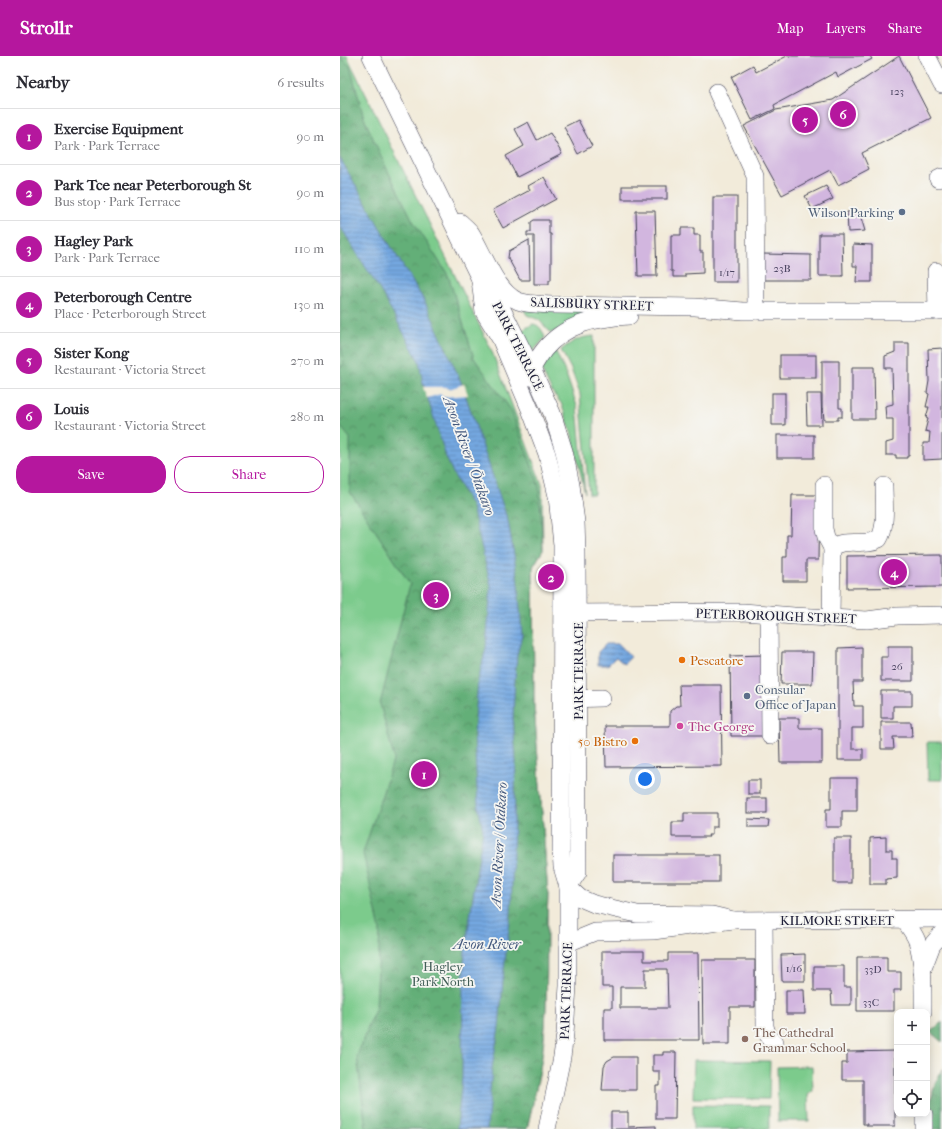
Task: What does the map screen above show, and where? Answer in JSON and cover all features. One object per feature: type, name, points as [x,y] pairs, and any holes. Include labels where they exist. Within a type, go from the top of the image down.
[{"type":"street","name":"PARK TERRACE","points":[[372,56],[442,203],[480,277],[503,311],[532,368],[556,424],[564,451],[571,485],[577,533],[570,613],[570,699],[578,872],[568,887]]},
{"type":"street","points":[[927,56],[942,85]]},
{"type":"street","points":[[717,92],[755,176],[750,311]]},
{"type":"street","name":"SALISBURY STREET","points":[[442,203],[470,232],[503,289],[511,297],[518,301],[554,305],[695,307],[750,311],[940,311]]},
{"type":"street","points":[[936,272],[940,311]]},
{"type":"street","name":"PARK TERRACE","points":[[480,277],[484,312],[500,338],[530,409],[547,454],[554,480],[570,613]]},
{"type":"street","name":"SALISBURY STREET","points":[[547,454],[547,433],[530,388],[529,376],[538,358],[552,340],[563,332],[574,326],[608,317],[695,315],[750,311]]},
{"type":"street","points":[[824,484],[824,529],[826,537],[832,548],[831,618]]},
{"type":"street","points":[[832,548],[842,543],[870,543],[879,539],[883,531],[884,486]]},
{"type":"street","name":"PETERBOROUGH STREET","points":[[570,613],[743,612],[867,620],[897,616],[942,615]]},
{"type":"street","points":[[769,614],[770,736]]},
{"type":"street","points":[[570,699],[602,698]]},
{"type":"street","name":"PARK TERRACE","points":[[547,1129],[562,1057],[568,986],[568,887],[562,867],[561,852],[570,699]]},
{"type":"street","name":"KILMORE STREET","points":[[568,887],[580,898],[594,904],[627,912],[712,915],[733,920]]},
{"type":"street","name":"KILMORE STREET","points":[[568,943],[595,932],[653,931],[733,920],[942,919]]},
{"type":"street","points":[[764,920],[765,1026],[766,1034],[775,1042]]},
{"type":"street","points":[[904,920],[916,940],[922,971],[923,1009]]},
{"type":"street","points":[[922,971],[932,945],[942,933]]},
{"type":"street","points":[[924,1117],[924,1129]]},
{"type":"green space","name":"Hagley Park North","points":[[340,56],[347,56],[491,349],[542,485],[543,550],[533,567],[534,705],[548,895],[546,991],[545,1029],[542,1058],[527,1129],[340,1129]]},
{"type":"green space","name":"Hagley Park North","points":[[340,56],[350,66],[364,118],[385,165],[413,221],[448,275],[474,358],[511,410],[539,485],[543,550],[533,567],[534,705],[548,895],[545,1029],[542,1058],[527,1129],[366,1129],[357,1056],[376,1007],[380,930],[363,853],[394,758],[380,704],[410,584],[350,492],[350,438],[340,426],[340,368],[344,363],[340,339]]},
{"type":"green space","points":[[524,310],[603,310],[551,333],[539,320],[527,315]]},
{"type":"green space","points":[[533,324],[541,329],[545,338],[533,351],[531,351],[521,331]]},
{"type":"green space","points":[[594,336],[594,494],[589,494],[580,394],[571,369],[561,350],[576,340]]},
{"type":"green space","points":[[550,351],[556,352],[566,374],[577,406],[585,493],[571,431],[561,403],[552,392],[542,371],[543,362]]},
{"type":"green space","points":[[927,742],[942,742],[942,780],[928,780]]},
{"type":"green space","points":[[942,1022],[942,1042],[930,1032]]},
{"type":"green space","points":[[694,1060],[770,1061],[769,1099],[693,1098]]},
{"type":"green space","points":[[812,1066],[813,1091],[808,1095],[809,1121],[778,1121],[777,1067]]},
{"type":"green space","points":[[942,1069],[942,1129],[930,1129],[927,1119],[927,1117],[930,1117],[930,1105],[934,1086]]},
{"type":"green space","points":[[693,1105],[769,1106],[769,1129],[693,1129]]},
{"type":"water","name":"Avon River","points":[[340,158],[387,240],[425,302],[461,382],[508,521],[514,555],[522,635],[517,655],[513,717],[516,762],[511,913],[499,1027],[492,1068],[487,1129],[457,1129],[462,1078],[463,983],[465,950],[483,830],[478,806],[474,734],[478,681],[486,648],[491,586],[472,507],[454,475],[446,457],[423,383],[419,361],[383,295],[340,226]]},
{"type":"water","points":[[606,644],[619,644],[631,657],[624,664],[616,657],[608,665],[598,665],[598,652]]},
{"type":"pier","points":[[464,384],[468,395],[443,397],[440,394],[427,398],[423,387],[446,387],[449,389]]},
{"type":"building","points":[[787,56],[870,56],[872,59],[838,77],[836,72],[774,105],[775,109],[752,120],[731,77],[753,65],[756,72]]},
{"type":"building","points":[[899,56],[931,118],[862,153],[869,169],[838,185],[830,170],[782,195],[744,126],[776,110],[833,100]]},
{"type":"building","points":[[578,120],[592,146],[578,154],[564,127]]},
{"type":"building","points":[[528,122],[537,140],[550,133],[562,154],[517,177],[506,156],[524,146],[515,129]]},
{"type":"building","points":[[544,177],[556,199],[503,228],[493,210],[530,190],[528,186]]},
{"type":"building","points":[[622,186],[667,186],[667,199],[622,199]]},
{"type":"building","points":[[826,186],[833,199],[812,209],[805,196]]},
{"type":"building","points":[[713,197],[737,197],[737,282],[713,282]]},
{"type":"building","points":[[636,211],[655,211],[657,276],[638,276]]},
{"type":"building","points":[[859,211],[865,231],[848,232],[847,212]]},
{"type":"building","points":[[534,220],[549,220],[549,234],[551,234],[551,280],[549,280],[549,284],[534,284],[534,236],[527,236],[527,232],[531,232],[531,222]]},
{"type":"building","points":[[681,228],[694,228],[694,235],[700,235],[700,252],[703,252],[703,273],[685,274],[685,277],[673,277],[673,271],[671,271],[671,235],[681,235]]},
{"type":"building","points":[[819,234],[842,234],[843,276],[819,276]]},
{"type":"building","points":[[529,240],[530,280],[520,280],[508,258],[509,251]]},
{"type":"building","points":[[853,244],[872,245],[872,282],[856,282],[857,266],[853,266]]},
{"type":"building","points":[[762,254],[811,255],[811,280],[762,280]]},
{"type":"building","points":[[895,343],[909,343],[909,456],[907,456],[907,458],[896,458],[896,455],[886,455],[886,443],[893,441],[893,419],[886,419],[885,406],[893,404],[892,368],[885,368],[885,356],[895,352]]},
{"type":"building","points":[[942,348],[942,459],[923,460],[923,443],[929,443],[930,432],[925,431],[929,407],[926,407],[929,394],[927,393],[929,381],[928,349]]},
{"type":"building","points":[[780,355],[816,355],[816,378],[780,378]]},
{"type":"building","points":[[822,361],[839,361],[839,408],[842,408],[842,417],[838,417],[838,420],[824,420],[822,409]]},
{"type":"building","points":[[852,367],[874,367],[875,419],[852,419]]},
{"type":"building","points":[[772,393],[785,393],[785,425],[772,425]]},
{"type":"building","points":[[806,394],[821,394],[822,425],[807,425]]},
{"type":"building","points":[[777,435],[814,435],[814,458],[777,458]]},
{"type":"building","points":[[792,495],[819,495],[818,560],[806,560],[806,581],[783,581],[783,557],[787,557],[787,535],[791,535]]},
{"type":"building","points":[[942,555],[942,587],[847,588],[847,556]]},
{"type":"building","points":[[888,646],[913,646],[913,681],[881,681],[881,657],[888,657]]},
{"type":"building","points":[[862,647],[862,682],[853,682],[854,706],[863,706],[863,728],[852,728],[852,749],[863,749],[863,760],[838,760],[838,648]]},
{"type":"building","points":[[782,652],[813,652],[812,684],[781,684]]},
{"type":"building","name":"Consular Office of Japan","points":[[764,655],[764,736],[731,736],[730,656]]},
{"type":"building","name":"The George","points":[[679,685],[721,685],[722,766],[606,767],[605,726],[670,726],[670,711],[676,706],[680,706]]},
{"type":"building","points":[[881,691],[912,691],[912,706],[893,706],[893,718],[881,718]]},
{"type":"building","points":[[779,718],[799,718],[799,728],[822,728],[822,763],[780,763]]},
{"type":"building","points":[[881,722],[911,722],[912,737],[893,737],[894,749],[881,749]]},
{"type":"building","points":[[831,778],[857,778],[857,811],[842,811],[842,827],[826,827],[826,809],[831,809]]},
{"type":"building","points":[[748,780],[760,780],[760,794],[748,794]]},
{"type":"building","points":[[747,798],[767,798],[767,813],[747,813]]},
{"type":"building","points":[[684,813],[717,813],[717,827],[712,827],[712,835],[708,835],[709,837],[672,837],[672,822],[684,822]]},
{"type":"building","points":[[748,819],[769,820],[768,827],[748,827]]},
{"type":"building","points":[[886,837],[886,850],[892,850],[892,858],[897,858],[897,878],[886,879],[886,884],[870,884],[870,838]]},
{"type":"building","points":[[834,838],[851,838],[851,883],[834,883]]},
{"type":"building","points":[[613,855],[719,855],[719,882],[613,882]]},
{"type":"building","points":[[602,951],[644,951],[644,961],[668,961],[668,953],[698,953],[699,1040],[604,1040],[604,1008],[612,1008],[612,987],[602,987]],"holes":[[[645,969],[667,969],[668,1008],[620,1008],[620,987],[645,987]]]},
{"type":"building","points":[[805,954],[805,981],[782,981],[781,955]]},
{"type":"building","points":[[857,957],[887,957],[887,972],[901,972],[901,990],[894,990],[894,1011],[857,1011]]},
{"type":"building","points":[[702,960],[755,960],[755,1007],[730,1007],[730,1044],[703,1044]]},
{"type":"building","points":[[814,966],[844,966],[844,987],[851,987],[851,1005],[832,1005],[831,991],[814,991]]},
{"type":"building","points":[[786,990],[804,990],[805,1014],[786,1014]]},
{"type":"building","points":[[894,1051],[895,1126],[867,1126],[867,1124],[863,1124],[863,1080],[842,1080],[842,1063],[847,1063],[847,1052]]},
{"type":"building","points":[[663,1052],[676,1052],[675,1119],[656,1119],[656,1086],[660,1086],[660,1072],[653,1072],[653,1055],[663,1055]]},
{"type":"building","points":[[614,1057],[636,1057],[636,1090],[602,1090],[604,1066],[607,1061]]},
{"type":"building","points":[[611,1112],[628,1112],[628,1127],[656,1126],[656,1129],[611,1129]]},
{"type":"place","name":"Louis","points":[[843,114]]},
{"type":"place","name":"Sister Kong","points":[[805,120]]},
{"type":"place","name":"Wilson Parking","points":[[902,212]]},
{"type":"place","name":"Peterborough Centre","points":[[894,572]]},
{"type":"place","name":"Park Tce near Peterborough St","points":[[551,577]]},
{"type":"place","name":"Hagley Park","points":[[436,595]]},
{"type":"place","name":"Pescatore","points":[[682,660]]},
{"type":"place","name":"Consular Office of Japan","points":[[747,696]]},
{"type":"place","name":"The George","points":[[680,726]]},
{"type":"place","name":"50 Bistro","points":[[635,741]]},
{"type":"place","name":"Exercise Equipment","points":[[424,774]]},
{"type":"place","name":"The Cathedral Grammar School","points":[[745,1039]]},
{"type":"water label","name":"Avon River / Ōtākaro","points":[[469,456]]},
{"type":"water label","name":"Avon River / Ōtākaro","points":[[499,845]]}]
